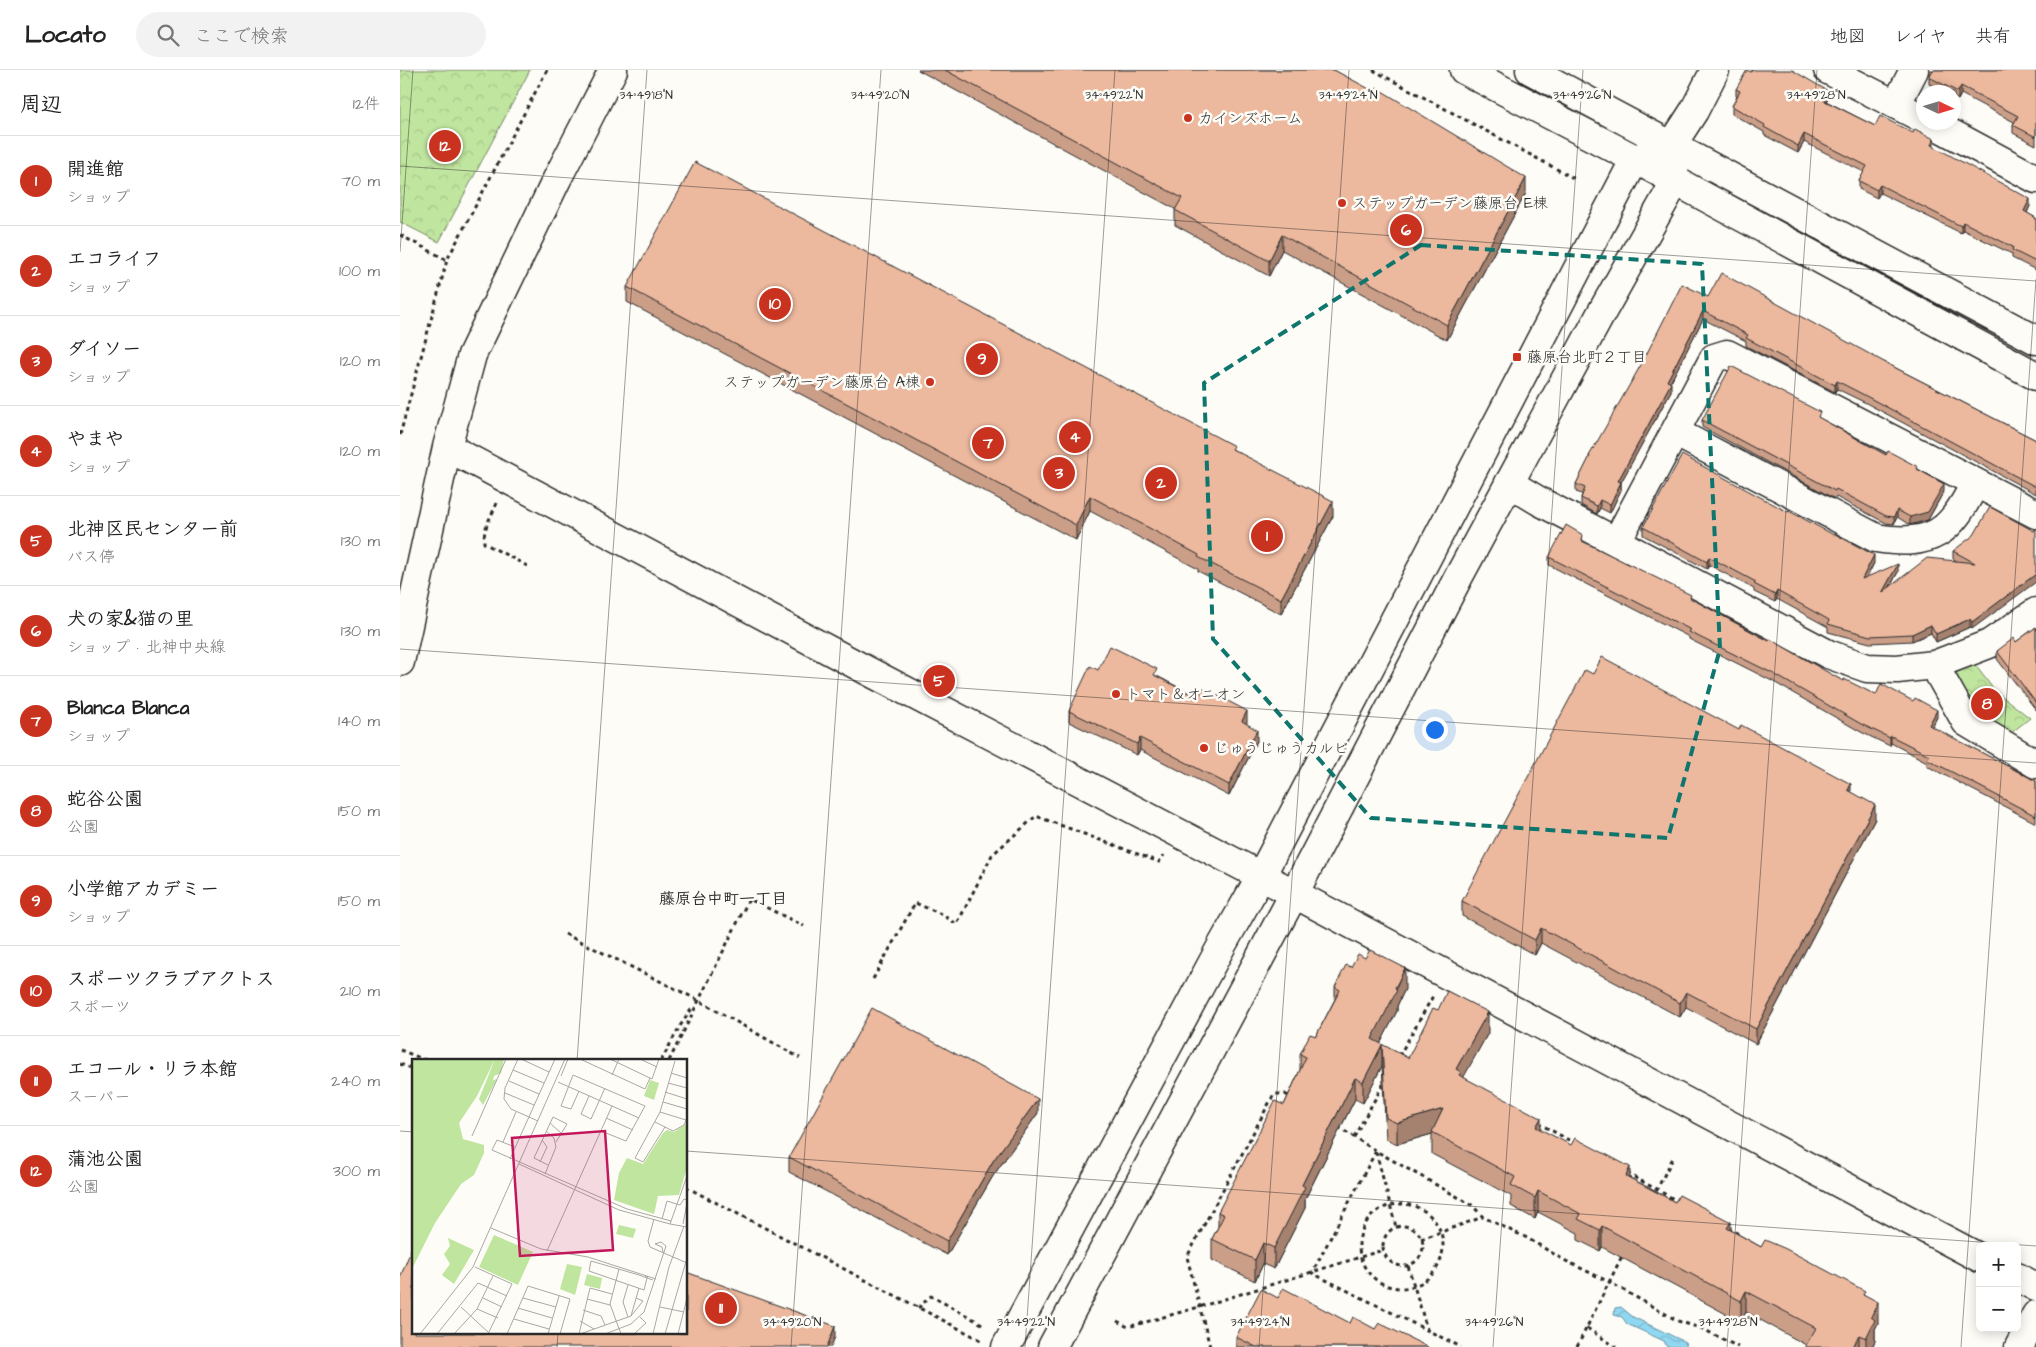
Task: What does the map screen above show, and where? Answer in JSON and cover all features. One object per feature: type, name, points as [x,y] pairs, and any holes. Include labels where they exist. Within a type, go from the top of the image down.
[{"type":"street","points":[[400,662],[447,447],[472,354],[557,179],[613,70]]},
{"type":"street","points":[[1464,70],[1636,159],[1675,182],[2036,376]]},
{"type":"street","points":[[1530,70],[2036,340]]},
{"type":"street","points":[[996,1345],[1261,876],[1636,159],[1672,145],[1694,111],[1715,70]]},
{"type":"street","points":[[1828,70],[1916,115]]},
{"type":"street","points":[[1896,105],[1914,70]]},
{"type":"street","points":[[1945,130],[2036,179]]},
{"type":"street","points":[[1052,1347],[1294,894],[1383,720],[1509,483],[1675,182],[1672,145]]},
{"type":"street","points":[[1617,541],[1714,358],[1727,354],[2036,514]]},
{"type":"street","points":[[1675,432],[1876,538],[1902,542],[1925,539],[1945,527],[1962,510],[1975,483]]},
{"type":"street","points":[[447,447],[1976,1256]]},
{"type":"street","points":[[1509,483],[1539,501],[1828,654],[1867,668],[1897,669],[1934,665],[1990,644],[2036,612]]},
{"type":"street","points":[[1934,665],[1966,722],[2034,760]]},
{"type":"street","points":[[2021,1279],[2036,1287]]},
{"type":"street","points":[[2019,1347],[2036,1315]]},
{"type":"path","points":[[400,434],[447,260],[547,70]]},
{"type":"path","points":[[1373,70],[1577,180]]},
{"type":"path","points":[[400,235],[447,260]]},
{"type":"path","points":[[499,500],[486,526],[484,543],[527,566]]},
{"type":"path","points":[[873,979],[915,903],[939,913],[957,924],[992,855],[1036,816],[1159,862],[1165,852]]},
{"type":"path","points":[[670,1059],[749,899],[804,926]]},
{"type":"path","points":[[565,934],[698,1000],[800,1058]]},
{"type":"path","points":[[1397,1060],[1445,974]]},
{"type":"path","points":[[662,1059],[680,1026],[698,1000]]},
{"type":"path","points":[[400,1050],[423,1059]]},
{"type":"path","points":[[400,1064],[412,1068]]},
{"type":"path","points":[[1354,1137],[1388,1077]]},
{"type":"path","points":[[1210,1347],[1187,1257],[1274,1094],[1285,1094],[1293,1099]]},
{"type":"path","points":[[1530,1119],[1581,1147]]},
{"type":"path","points":[[1331,1123],[1376,1151],[1472,1205],[1483,1217],[1527,1238],[1678,1321],[1703,1329],[1738,1347]]},
{"type":"path","points":[[1376,1151],[1396,1227]]},
{"type":"path","points":[[1312,1273],[1376,1151]]},
{"type":"path","points":[[1652,1198],[1673,1158]]},
{"type":"path","points":[[1623,1171],[1681,1203]]},
{"type":"path","points":[[688,1188],[918,1308],[996,1345]]},
{"type":"path","points":[[1402,1203],[1415,1206],[1435,1220],[1441,1232],[1444,1245],[1442,1258],[1436,1270],[1426,1280],[1414,1286],[1401,1288],[1387,1286],[1376,1280],[1366,1270],[1360,1257],[1361,1231],[1368,1219],[1378,1210],[1390,1205],[1402,1203]]},
{"type":"path","points":[[1421,1239],[1483,1217]]},
{"type":"path","points":[[1721,1224],[1737,1233],[1736,1239]]},
{"type":"path","points":[[1402,1226],[1414,1229],[1421,1239],[1422,1252],[1419,1258],[1408,1265],[1395,1264],[1390,1261],[1383,1250],[1384,1239],[1396,1227],[1402,1226]]},
{"type":"path","points":[[1578,1347],[1626,1249]]},
{"type":"path","points":[[1117,1321],[1128,1328],[1383,1250]]},
{"type":"path","points":[[1408,1265],[1427,1330]]},
{"type":"path","points":[[1312,1273],[1462,1347]]},
{"type":"path","points":[[918,1308],[931,1296],[984,1325]]},
{"type":"path","points":[[1587,1328],[1616,1347]]},
{"type":"highlighted area","points":[[1421,245],[1702,264],[1720,649],[1668,838],[1371,818],[1213,639],[1204,383]]},
{"type":"green space","points":[[400,70],[530,70],[439,242],[400,222]]},
{"type":"green space","points":[[1973,662],[1994,690],[2030,718],[2011,733],[1976,722],[1944,681]]},
{"type":"water","points":[[1621,1307],[1633,1317],[1685,1342],[1687,1347],[1667,1347],[1664,1341],[1627,1324],[1622,1317],[1614,1315],[1615,1308]]},
{"type":"building","name":"ステップガーデン藤原台 E棟","points":[[945,70],[1334,70],[1375,92],[1377,88],[1526,178],[1447,325],[1282,235],[1269,261],[1175,210],[1182,198]]},
{"type":"building","points":[[1747,70],[1751,72],[1752,70],[1792,70],[1828,91],[1823,100],[1875,126],[1880,116],[1913,133],[1915,129],[1934,139],[1931,145],[2030,199],[2024,211],[2036,218],[2036,262],[2012,250],[2013,247],[1963,222],[1961,226],[1880,185],[1877,190],[1859,181],[1867,166],[1804,134],[1798,146],[1764,127],[1765,125],[1732,106],[1740,91],[1736,89]]},
{"type":"building","points":[[1933,70],[2036,70],[2036,137],[2013,125],[2018,116],[1961,85],[1944,85],[1929,77]]},
{"type":"building","name":"ステップガーデン藤原台 A棟","points":[[695,162],[1234,446],[1232,449],[1333,501],[1281,599],[1198,557],[1199,555],[1090,496],[1076,525],[627,287]]},
{"type":"building","points":[[1721,273],[1886,363],[2036,440],[2036,487],[1837,381],[1835,385],[1746,338],[1748,335],[1703,311],[1667,381],[1671,383],[1618,481],[1621,482],[1610,505],[1600,500],[1597,506],[1581,498],[1585,488],[1576,484],[1589,456],[1642,363],[1682,284],[1708,297]]},
{"type":"building","points":[[1731,366],[1820,412],[1818,417],[1886,455],[1888,451],[1944,484],[1928,512],[1910,517],[1897,510],[1894,517],[1886,516],[1702,420]]},
{"type":"building","points":[[1682,455],[1788,512],[1874,555],[1862,579],[1898,564],[1882,593],[1927,558],[1975,563],[1953,551],[1974,535],[1990,507],[2034,531],[2036,528],[2036,574],[1972,622],[1970,619],[1936,634],[1931,625],[1912,634],[1870,636],[1828,624],[1829,620],[1777,591],[1775,595],[1754,584],[1756,582],[1709,557],[1707,562],[1643,527]]},
{"type":"building","points":[[1566,525],[1583,535],[1582,541],[1691,595],[1690,598],[1769,641],[1770,639],[1843,681],[1844,679],[1876,695],[1881,684],[1913,701],[1915,698],[1937,710],[1929,725],[2036,781],[2036,816],[1927,759],[1929,755],[1891,736],[1890,738],[1861,724],[1772,673],[1689,632],[1691,630],[1549,557]]},
{"type":"building","points":[[2036,627],[2036,703],[1997,651],[2014,638],[2016,642]]},
{"type":"building","points":[[1110,646],[1157,669],[1154,675],[1198,698],[1203,688],[1247,711],[1242,721],[1257,730],[1229,785],[1140,738],[1137,744],[1069,711],[1090,666],[1098,670]]},
{"type":"building","points":[[1602,657],[1739,730],[1741,725],[1851,784],[1848,790],[1875,805],[1756,1029],[1686,992],[1680,1003],[1541,928],[1535,940],[1462,901],[1585,670],[1593,674]]},
{"type":"building","points":[[1370,950],[1405,968],[1395,988],[1397,990],[1372,1039],[1408,1058],[1433,1008],[1438,1010],[1447,991],[1488,1012],[1456,1069],[1461,1072],[1459,1075],[1541,1118],[1536,1127],[1571,1145],[1575,1138],[1630,1167],[1626,1176],[1675,1202],[1679,1195],[1731,1222],[1727,1228],[1761,1247],[1765,1240],[1786,1249],[1865,1291],[1863,1294],[1878,1302],[1871,1317],[1875,1320],[1866,1338],[1859,1335],[1853,1347],[1805,1347],[1816,1328],[1746,1291],[1741,1301],[1602,1226],[1600,1230],[1578,1219],[1581,1214],[1538,1191],[1535,1198],[1511,1185],[1515,1177],[1432,1132],[1443,1109],[1397,1123],[1386,1118],[1382,1045],[1363,1082],[1355,1078],[1302,1185],[1305,1187],[1274,1248],[1263,1243],[1255,1260],[1212,1239],[1224,1215],[1218,1212],[1275,1101],[1284,1105],[1306,1057],[1300,1054],[1310,1034],[1316,1036],[1340,990],[1335,987],[1346,965],[1351,967],[1358,954],[1365,958]]},
{"type":"building","points":[[872,1008],[1038,1099],[993,1161],[947,1241],[789,1157]]},
{"type":"building","points":[[412,1247],[412,1334],[688,1334],[688,1273],[835,1326],[827,1347],[400,1347],[400,1278]]},
{"type":"building","points":[[1283,1288],[1350,1323],[1353,1317],[1375,1329],[1379,1323],[1428,1347],[1256,1347],[1236,1337],[1261,1289],[1278,1298]]},
{"type":"place","name":"カインズホーム","points":[[1188,118]]},
{"type":"place","name":"蒲池公園","points":[[445,146]]},
{"type":"place","name":"ステップガーデン藤原台 E棟","points":[[1342,203]]},
{"type":"place","name":"犬の家&猫の里","points":[[1406,230]]},
{"type":"place","name":"スポーツクラブアクトス","points":[[775,304]]},
{"type":"place","name":"藤原台北町２丁目","points":[[1517,357]]},
{"type":"place","name":"小学館アカデミー","points":[[982,359]]},
{"type":"place","name":"ステップガーデン藤原台 A棟","points":[[930,382]]},
{"type":"place","name":"やまや","points":[[1075,437]]},
{"type":"place","name":"Blanca Blanca","points":[[988,443]]},
{"type":"place","name":"ダイソー","points":[[1059,473]]},
{"type":"place","name":"エコライフ","points":[[1161,483]]},
{"type":"place","name":"開進館","points":[[1267,536]]},
{"type":"place","name":"北神区民センター前","points":[[939,681]]},
{"type":"place","name":"トマト＆オニオン","points":[[1116,694]]},
{"type":"place","name":"蛇谷公園","points":[[1987,704]]},
{"type":"place","name":"じゅうじゅうカルビ","points":[[1204,748]]},
{"type":"place","name":"エコール・リラ本館","points":[[721,1308]]},
{"type":"district","name":"藤原台中町一丁目","points":[[723,898]]}]
